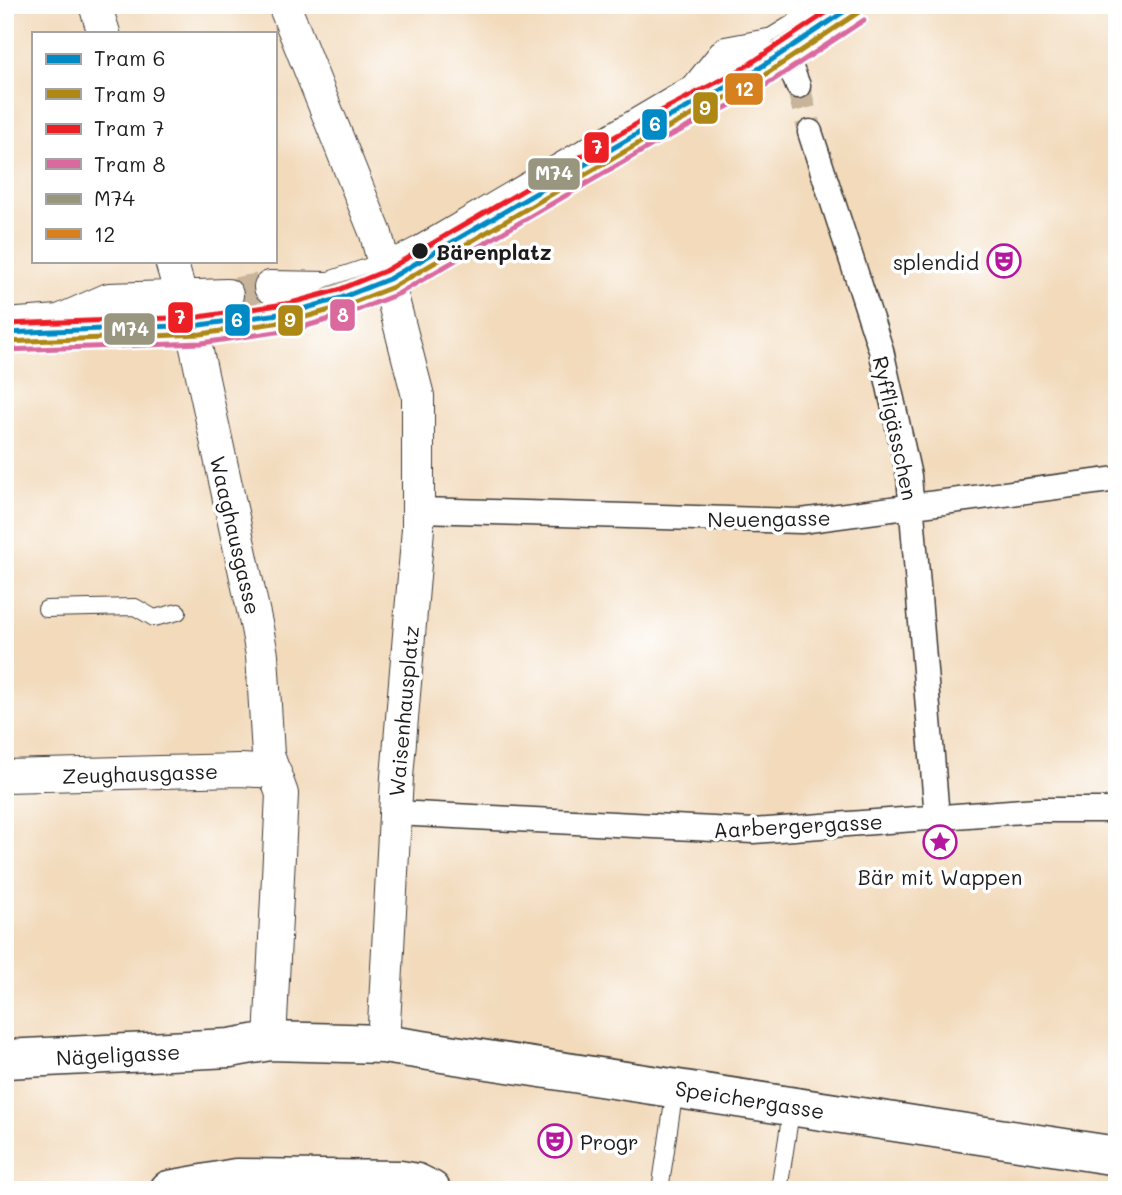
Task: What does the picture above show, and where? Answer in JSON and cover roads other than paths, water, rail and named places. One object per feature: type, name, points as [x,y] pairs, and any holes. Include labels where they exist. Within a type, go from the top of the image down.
[{"type":"street","points":[[95,5],[104,32]]},
{"type":"street","points":[[284,5],[372,222],[386,269]]},
{"type":"street","points":[[5,325],[59,321],[109,299],[186,313],[276,317],[330,288],[386,269],[421,253],[696,90],[744,81],[777,42],[837,5]]},
{"type":"street","points":[[777,42],[798,86]]},
{"type":"street","name":"Ryffligässchen","points":[[810,132],[885,366],[913,506],[923,670],[937,817]]},
{"type":"street","name":"Waaghausgasse","points":[[171,262],[186,313],[243,596],[261,649],[268,755],[275,772]]},
{"type":"street","name":"Waisenhausplatz","points":[[383,1044],[395,813],[419,510],[418,396],[386,269]]},
{"type":"street","points":[[270,287],[330,288]]},
{"type":"street","points":[[186,313],[227,295]]},
{"type":"street","name":"Neuengasse","points":[[419,510],[800,521],[1117,479]]},
{"type":"street","name":"Zeughausgasse","points":[[5,776],[240,770],[275,772]]},
{"type":"street","points":[[275,772],[282,804],[270,1041],[383,1044]]},
{"type":"street","name":"Aarbergergasse","points":[[395,813],[753,831],[1037,810],[1117,810]]},
{"type":"street","name":"Nägeligasse","points":[[5,1059],[230,1048],[270,1041]]},
{"type":"street","name":"Speichergasse","points":[[383,1044],[1117,1156]]},
{"type":"street","points":[[169,1190],[236,1184],[400,1180],[417,1183],[430,1190]]},
{"type":"lane","points":[[46,609],[135,607],[153,618],[178,612]]},
{"type":"lane","points":[[660,1190],[675,1087]]},
{"type":"lane","points":[[779,1190],[792,1105]]},
{"type":"tunnel","points":[[798,86],[810,132]]},
{"type":"tunnel","points":[[227,295],[270,287]]},
{"type":"tram line","name":"7","points":[[5,324],[199,317],[291,303],[338,290],[385,271],[640,122],[742,69],[838,5]]},
{"type":"tram line","name":"6","points":[[5,333],[200,325],[293,312],[341,298],[389,279],[644,130],[746,77],[854,5]]},
{"type":"tram line","name":"9","points":[[5,342],[201,334],[295,320],[344,306],[393,287],[648,138],[750,85],[859,12]]},
{"type":"tram line","name":"8","points":[[6,350],[202,343],[296,329],[347,314],[398,294],[652,145],[754,93],[864,20]]},
{"type":"place","name":"Bärenplatz","points":[[420,251]]},
{"type":"place","name":"splendid","points":[[1004,261]]},
{"type":"place","name":"Bär mit Wappen","points":[[940,842]]},
{"type":"place","name":"Progr","points":[[555,1141]]}]
